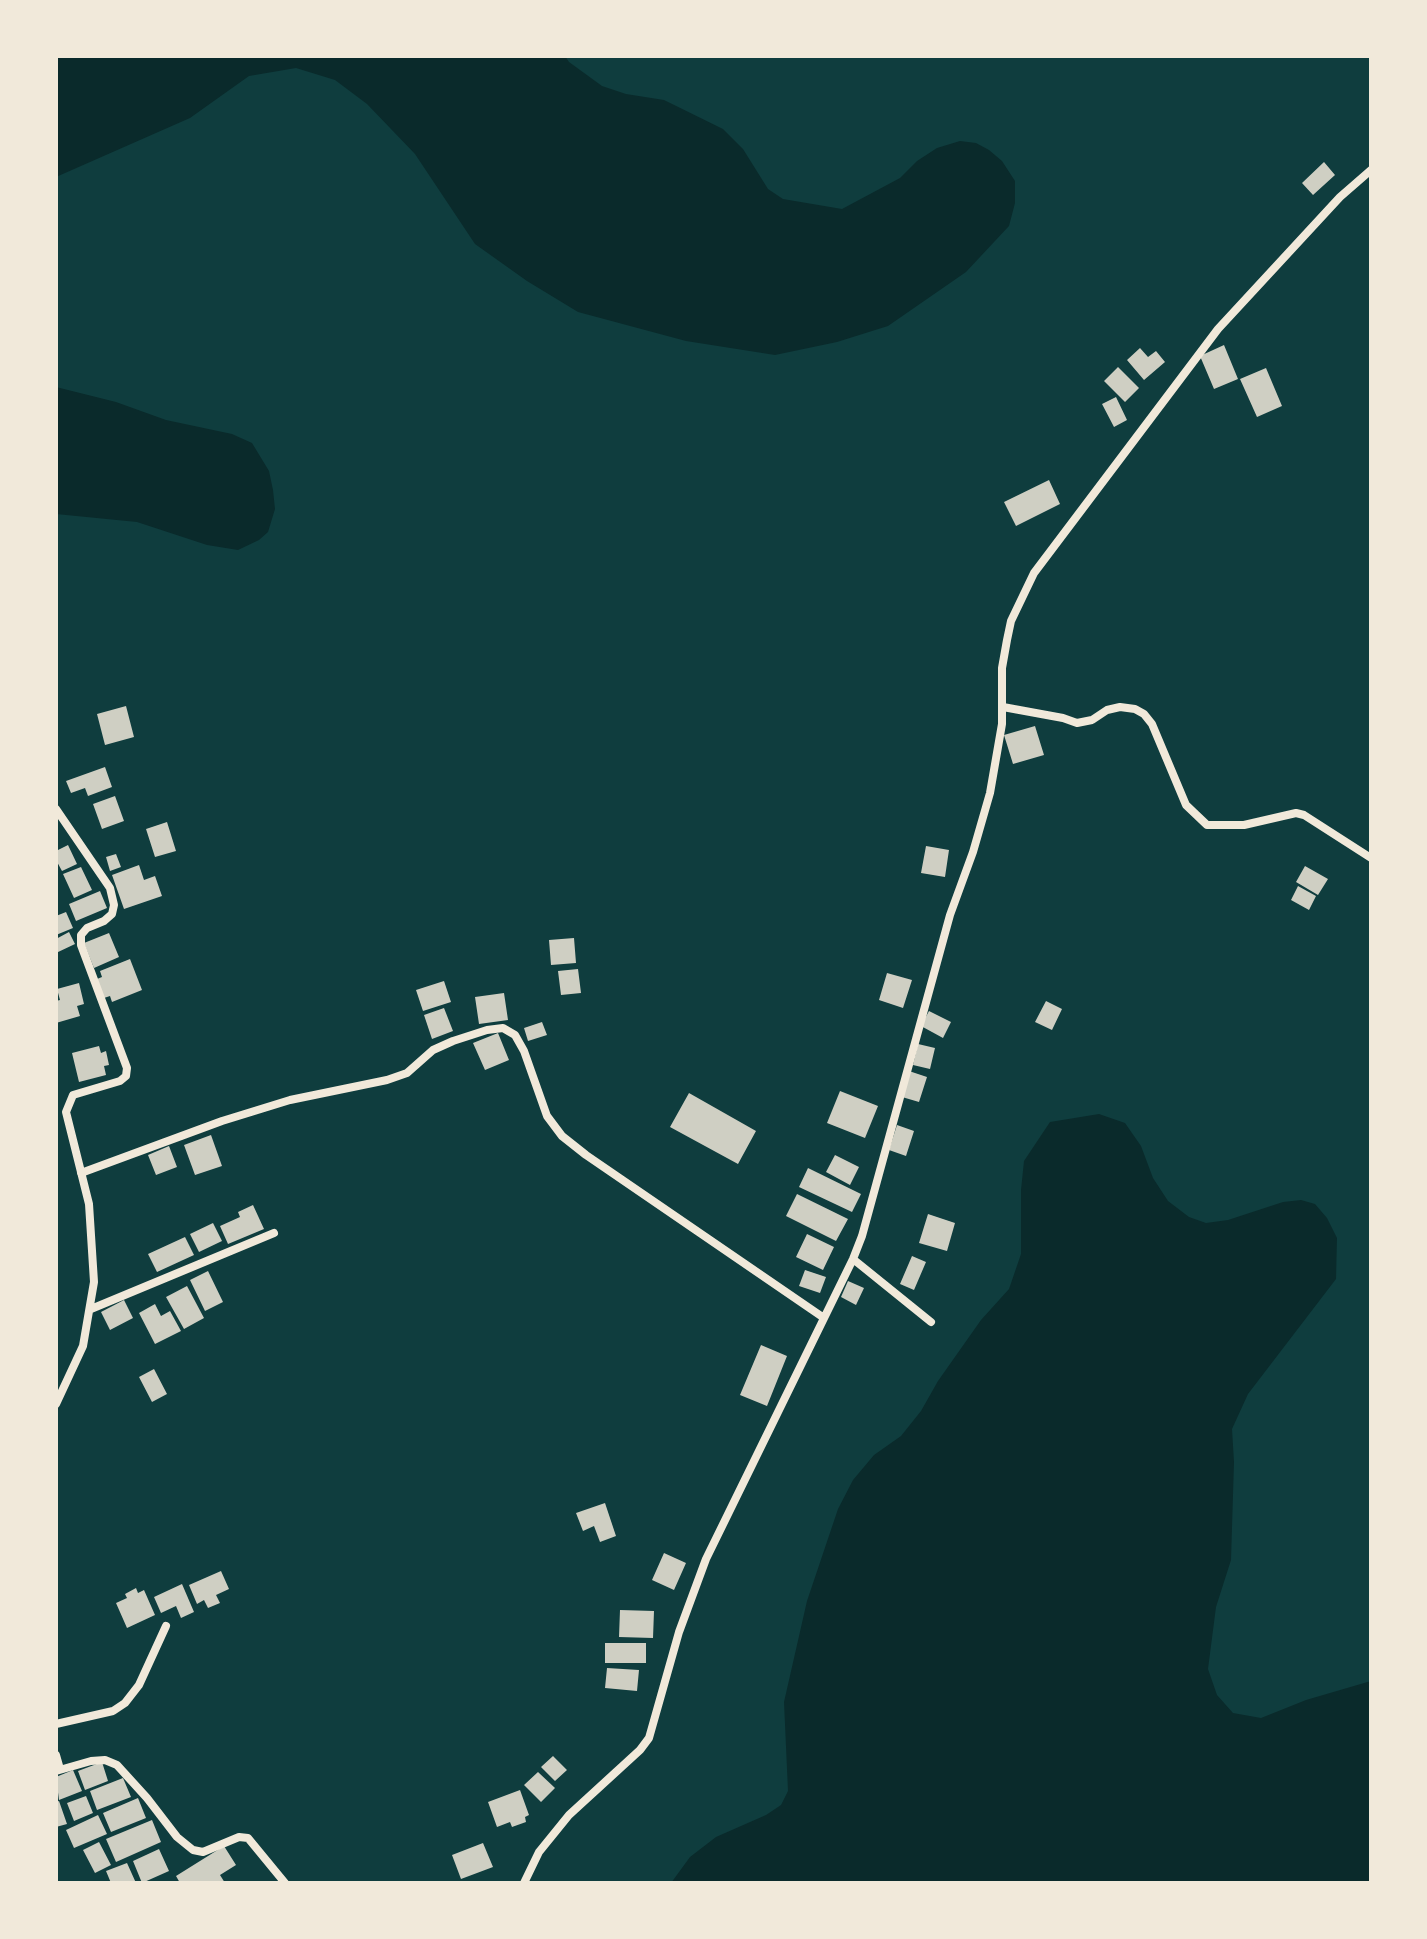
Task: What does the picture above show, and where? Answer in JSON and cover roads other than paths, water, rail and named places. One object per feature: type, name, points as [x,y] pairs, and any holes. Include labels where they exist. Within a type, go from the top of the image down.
[{"type":"street","points":[[524,1883],[539,1852],[563,1821],[649,1738],[679,1632],[706,1559],[862,1236],[950,915],[990,793],[1003,707],[1002,668],[1011,621],[1044,557],[1218,329],[1340,197],[1371,170]]},
{"type":"street","points":[[1003,707],[1077,723],[1092,720],[1107,710],[1120,707],[1135,709],[1152,724],[1186,805],[1207,825],[1244,825],[1296,813],[1304,815],[1371,858]]},
{"type":"street","points":[[56,809],[110,888],[114,905],[112,914],[87,928],[81,935],[81,945],[127,1068],[126,1076],[120,1081],[73,1095],[66,1112],[89,1204],[94,1250],[91,1309],[83,1346],[56,1404]]},
{"type":"street","points":[[81,1173],[249,1112],[290,1100],[387,1080],[407,1073],[433,1050],[453,1041],[503,1028],[515,1035],[524,1051],[547,1116],[562,1136],[824,1318]]},
{"type":"street","points":[[91,1309],[274,1233]]},
{"type":"street","points":[[853,1259],[931,1322]]},
{"type":"street","points":[[56,1724],[113,1711],[125,1703],[139,1685],[166,1626]]},
{"type":"street","points":[[56,1755],[58,1770],[105,1760],[117,1765],[177,1837],[193,1850],[203,1852],[239,1837],[248,1838],[285,1883]]},
{"type":"water","points":[[56,56],[565,56],[602,86],[626,94],[664,100],[723,129],[743,149],[768,189],[783,199],[842,209],[900,178],[917,161],[937,148],[960,141],[976,143],[1002,161],[1015,181],[1015,203],[1009,226],[966,272],[888,326],[837,342],[775,355],[686,341],[578,312],[475,244],[415,154],[367,104],[335,80],[296,68],[249,76],[190,118],[56,177]]},
{"type":"water","points":[[56,387],[116,402],[166,420],[232,434],[252,443],[269,471],[273,490],[275,509],[268,532],[238,550],[207,545],[137,522],[56,514]]},
{"type":"water","points":[[1099,1114],[1125,1123],[1141,1146],[1153,1178],[1168,1201],[1189,1217],[1206,1223],[1228,1220],[1283,1202],[1301,1200],[1315,1204],[1327,1218],[1337,1238],[1336,1279],[1248,1394],[1232,1429],[1231,1560],[1216,1607],[1208,1669],[1217,1695],[1233,1713],[1261,1718],[1306,1700],[1371,1681],[1371,1883],[671,1883],[690,1857],[716,1837],[781,1805],[788,1791],[784,1702],[807,1601],[838,1509],[853,1480],[874,1455],[901,1436],[981,1320],[1009,1289],[1021,1254],[1024,1161],[1050,1122]]}]
